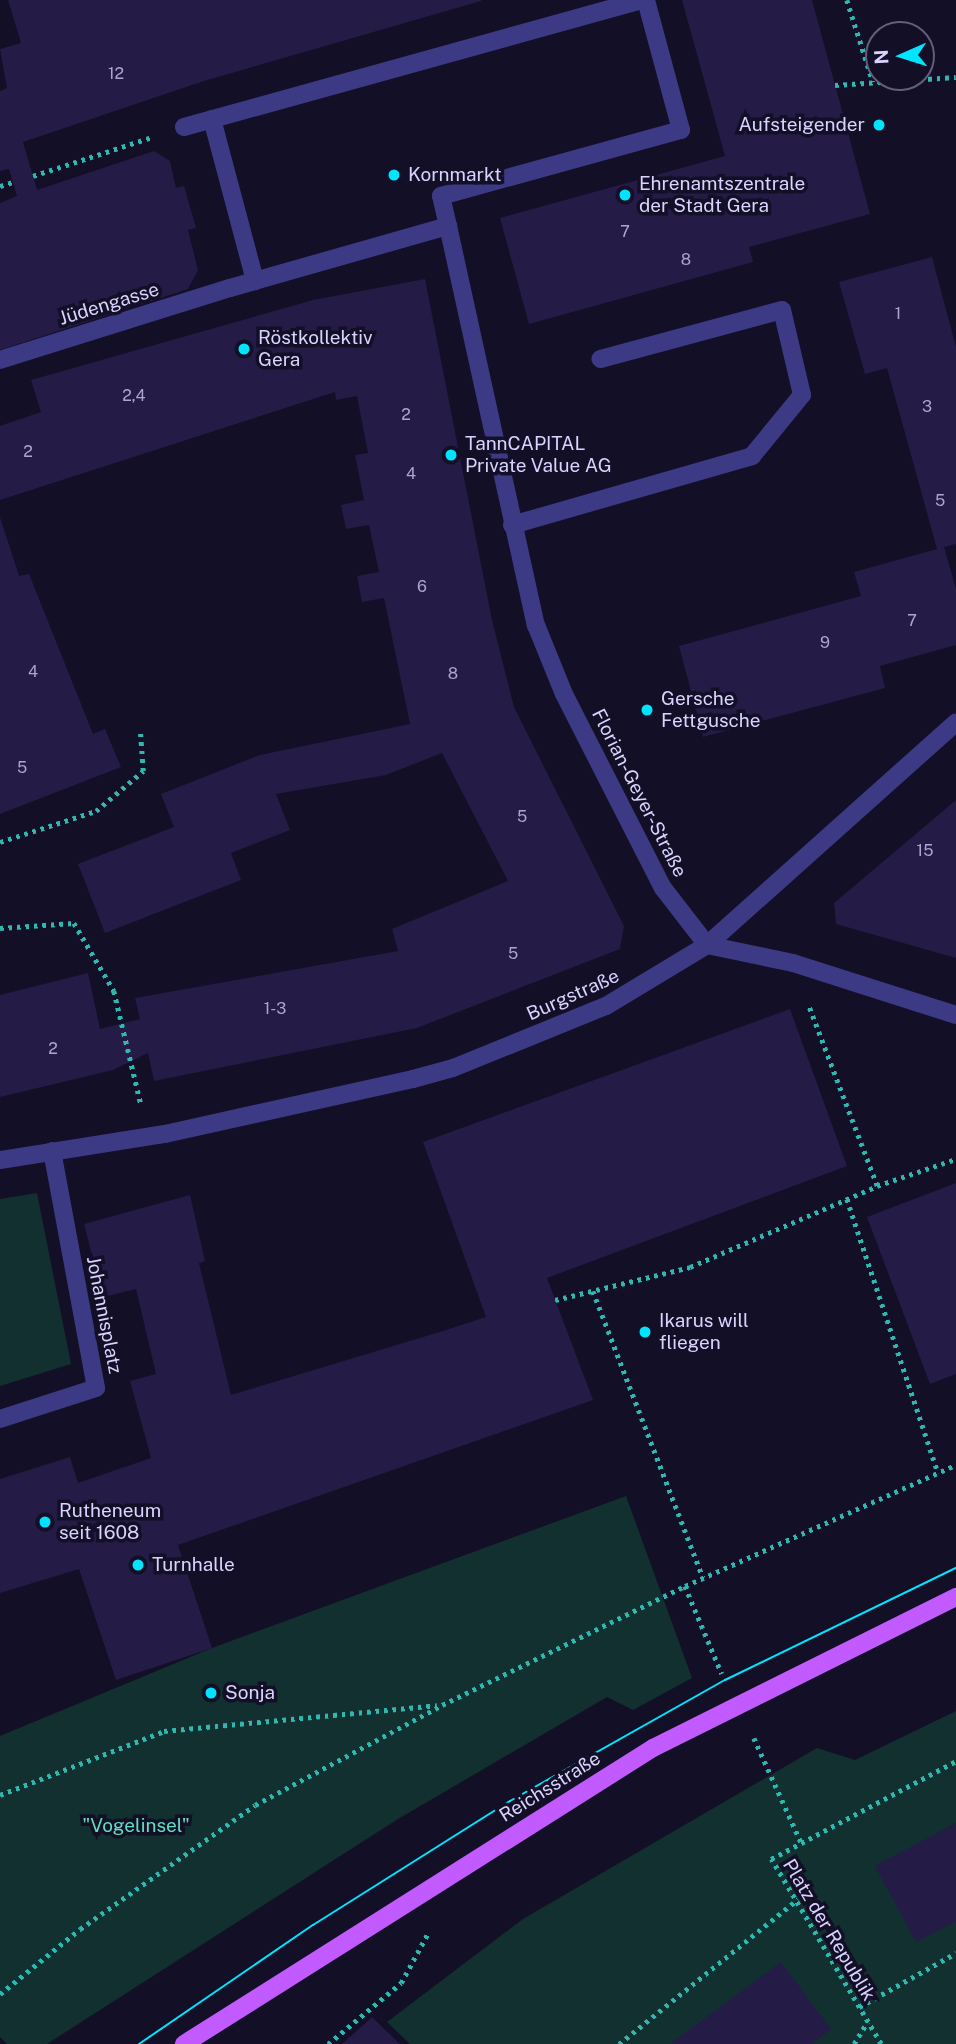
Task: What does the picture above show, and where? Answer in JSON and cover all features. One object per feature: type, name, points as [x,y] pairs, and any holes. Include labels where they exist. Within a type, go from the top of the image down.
[{"type":"main road","name":"Reichsstraße","points":[[184,2044],[653,1748],[956,1597]]},
{"type":"street","points":[[184,127],[212,119],[643,0],[681,130],[441,196],[448,226],[256,281],[212,119]]},
{"type":"street","name":"Florian-Geyer-Straße","points":[[448,226],[536,625],[564,694],[663,888],[707,945]]},
{"type":"street","name":"Jüdengasse","points":[[0,360],[256,281]]},
{"type":"street","points":[[512,525],[751,456],[802,395],[782,310],[601,359]]},
{"type":"street","name":"Burgstraße","points":[[157,1135],[453,1068],[606,1006],[707,945],[956,722]]},
{"type":"street","points":[[707,945],[793,963],[956,1015]]},
{"type":"street","points":[[0,1160],[157,1135]]},
{"type":"street","name":"Johannisplatz","points":[[0,1419],[96,1388],[51,1151]]},
{"type":"path","points":[[846,0],[865,58]]},
{"type":"path","points":[[935,78],[956,77]]},
{"type":"path","points":[[835,85],[865,83]]},
{"type":"path","points":[[33,176],[184,127]]},
{"type":"path","points":[[0,186],[13,182]]},
{"type":"path","points":[[0,842],[96,811],[143,771],[140,729]]},
{"type":"path","points":[[0,928],[74,923],[114,991],[157,1135]]},
{"type":"path","points":[[793,963],[877,1185]]},
{"type":"path","points":[[555,1300],[690,1267],[877,1185],[956,1159]]},
{"type":"path","points":[[847,1199],[938,1474]]},
{"type":"path","points":[[593,1291],[703,1578]]},
{"type":"path","points":[[0,1994],[80,1929],[255,1805],[442,1705],[703,1578],[956,1465]]},
{"type":"path","points":[[0,1795],[164,1731],[442,1705]]},
{"type":"path","name":"Platz der Republik","points":[[881,2044],[798,1899],[771,1859],[956,1761]]},
{"type":"path","points":[[619,2044],[798,1899]]},
{"type":"path","points":[[328,2044],[401,1983],[434,1923]]},
{"type":"path","points":[[859,2007],[956,1954]]},
{"type":"path","points":[[854,2044],[867,2022]]},
{"type":"green space","points":[[37,1193],[71,1364],[0,1386],[0,1199]]},
{"type":"green space","name":"\"Vogelinsel\"","points":[[626,1496],[692,1678],[633,1710],[607,1697],[398,1819],[47,2044],[7,2044],[0,2037],[0,1736],[212,1648]]},
{"type":"green space","points":[[956,1711],[956,2044],[410,2044],[387,2022],[523,1919],[817,1748],[855,1760]]},
{"type":"building","points":[[8,0],[481,1],[204,81],[23,142],[37,190],[154,151],[170,161],[176,188],[184,186],[196,228],[188,230],[198,270],[188,289],[0,350],[0,203],[17,196],[9,169],[0,171],[0,91],[7,88],[0,49],[21,43]]},
{"type":"building","points":[[682,0],[812,0],[870,214],[749,247],[753,262],[529,324],[500,218],[725,156]]},
{"type":"building","points":[[932,257],[956,347],[956,544],[944,547],[956,589],[956,645],[880,666],[885,688],[703,737],[679,646],[861,596],[854,572],[937,549],[887,368],[865,374],[839,282]]},
{"type":"building","points":[[425,279],[492,620],[514,707],[624,926],[620,949],[417,1028],[154,1081],[148,1053],[113,1070],[0,1097],[0,995],[88,973],[100,1029],[140,1019],[135,998],[398,951],[392,929],[508,881],[442,753],[386,775],[276,794],[290,830],[231,853],[241,880],[105,933],[78,864],[174,827],[161,794],[260,755],[410,724],[384,598],[362,602],[357,576],[379,572],[369,525],[346,529],[341,505],[364,500],[355,455],[368,453],[357,396],[336,400],[335,392],[0,500],[0,426],[41,412],[31,380],[313,300]]},
{"type":"building","points":[[0,517],[19,576],[29,574],[93,734],[105,729],[121,767],[0,814]]},
{"type":"building","points":[[956,800],[956,958],[836,924],[834,903]]},
{"type":"building","points":[[790,1009],[847,1166],[547,1278],[593,1400],[178,1545],[212,1648],[116,1680],[79,1569],[0,1593],[0,1479],[70,1457],[78,1483],[151,1458],[130,1381],[156,1374],[136,1289],[103,1297],[84,1224],[190,1195],[205,1261],[199,1263],[231,1395],[443,1331],[486,1317],[423,1142]]},
{"type":"building","points":[[956,1183],[956,1374],[930,1384],[867,1217]]},
{"type":"building","points":[[956,1823],[956,1921],[916,1942],[875,1866]]},
{"type":"building","points":[[781,1962],[831,2029],[811,2044],[670,2044]]},
{"type":"building","points":[[372,2017],[400,2044],[342,2044]]},
{"type":"tram line","points":[[139,2044],[313,1925],[510,1801],[725,1680],[956,1568]]},
{"type":"place","name":"Aufsteigender","points":[[879,125]]},
{"type":"place","name":"Kornmarkt","points":[[394,175]]},
{"type":"place","name":"Ehrenamtszentrale der Stadt Gera","points":[[625,195]]},
{"type":"place","name":"Röstkollektiv Gera","points":[[244,349]]},
{"type":"place","name":"TannCAPITAL Private Value AG","points":[[451,455]]},
{"type":"place","name":"Gersche Fettgusche","points":[[647,710]]},
{"type":"place","name":"Ikarus will fliegen","points":[[645,1332]]},
{"type":"place","name":"Rutheneum seit 1608","points":[[45,1522]]},
{"type":"place","name":"Turnhalle","points":[[138,1565]]},
{"type":"place","name":"Sonja","points":[[211,1693]]}]
